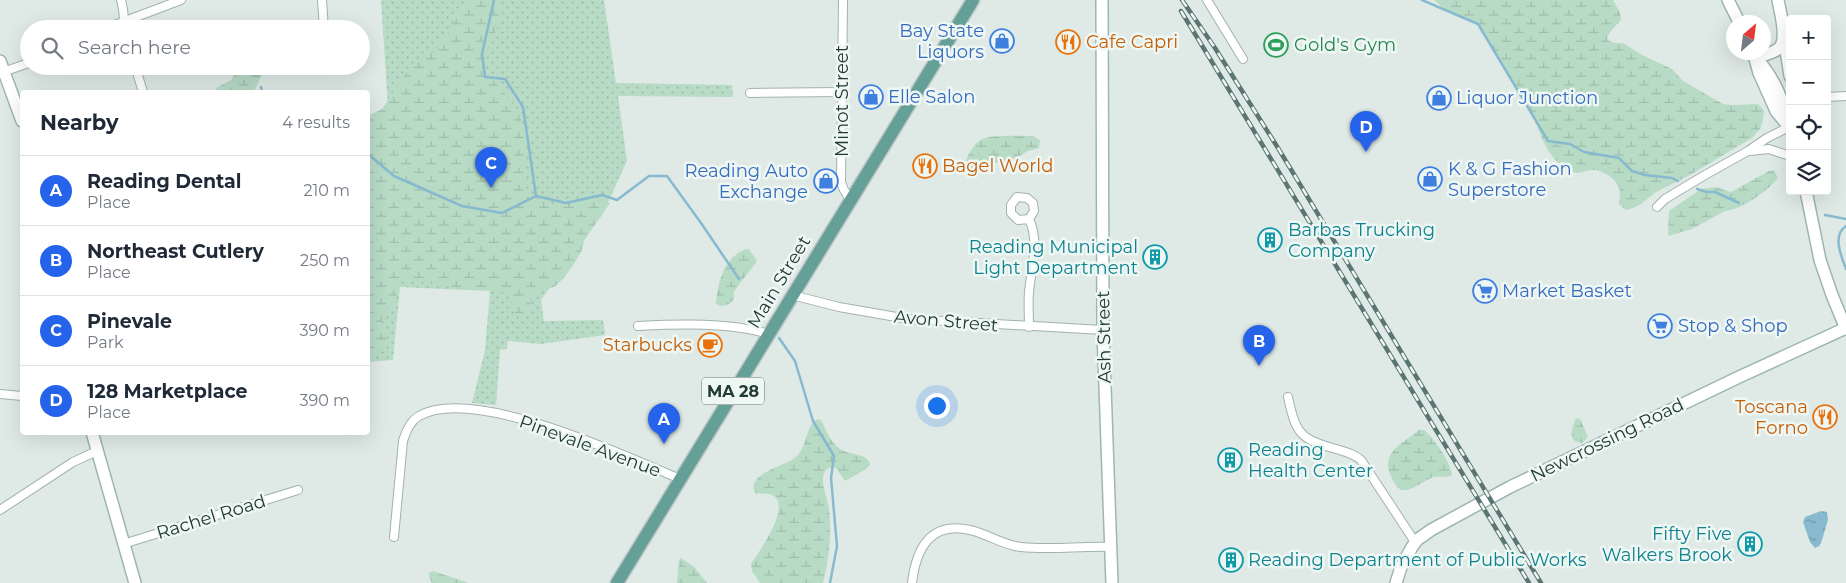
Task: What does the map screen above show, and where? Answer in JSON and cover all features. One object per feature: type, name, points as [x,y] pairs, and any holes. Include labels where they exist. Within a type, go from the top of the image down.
[{"type":"main road","name":"Main Street","points":[[617,583],[972,0]]},
{"type":"street","points":[[121,0],[124,20]]},
{"type":"street","points":[[136,20],[181,0]]},
{"type":"street","points":[[322,0],[323,20]]},
{"type":"street","name":"Minot Street","points":[[843,0],[842,182],[844,190],[850,199]]},
{"type":"street","name":"Ash Street","points":[[1102,0],[1103,330],[1112,583]]},
{"type":"street","points":[[1207,0],[1243,59]]},
{"type":"street","points":[[1728,0],[1736,15]]},
{"type":"street","points":[[1778,0],[1787,60]]},
{"type":"street","points":[[1771,51],[1777,50],[1782,45],[1784,38]]},
{"type":"street","points":[[1755,60],[1759,73],[1776,111],[1786,125]]},
{"type":"street","points":[[1758,60],[1785,98]]},
{"type":"street","points":[[0,61],[2,73],[20,116]]},
{"type":"street","points":[[2,73],[20,66]]},
{"type":"street","points":[[138,75],[142,90]]},
{"type":"street","points":[[750,93],[842,92]]},
{"type":"street","points":[[1831,97],[1846,96]]},
{"type":"street","points":[[1657,207],[1705,175],[1748,152],[1767,138],[1786,130]]},
{"type":"street","points":[[1748,152],[1769,149],[1786,155]]},
{"type":"street","points":[[1807,195],[1820,260],[1846,328]]},
{"type":"street","points":[[1029,219],[1033,228],[1034,250],[1028,293],[1029,327]]},
{"type":"street","name":"Avon Street","points":[[792,295],[840,307],[908,319],[1103,330]]},
{"type":"street","points":[[638,326],[683,325],[754,330],[768,334]]},
{"type":"street","name":"Newcrossing Road","points":[[1396,583],[1404,561],[1415,542],[1431,530],[1510,487],[1846,328]]},
{"type":"street","points":[[0,394],[20,396]]},
{"type":"street","points":[[1288,397],[1294,422],[1301,433],[1314,443],[1347,452],[1361,460],[1415,542]]},
{"type":"street","name":"Pinevale Avenue","points":[[394,537],[402,444],[405,433],[416,418],[436,410],[450,408],[481,412],[539,424],[576,436],[680,479]]},
{"type":"street","points":[[93,435],[135,583]]},
{"type":"street","points":[[0,510],[73,462],[97,451]]},
{"type":"street","name":"Rachel Road","points":[[123,544],[298,490]]},
{"type":"street","points":[[912,583],[915,561],[922,546],[939,532],[949,529],[970,530],[1004,544],[1022,547],[1110,547]]},
{"type":"green space","points":[[381,0],[604,0],[616,83],[732,85],[733,97],[618,96],[627,161],[602,215],[541,300],[544,321],[603,320],[605,335],[541,344],[508,341],[507,349],[500,350],[496,405],[472,403],[485,350],[490,291],[400,287],[393,360],[370,362],[370,142],[390,137]]},
{"type":"green space","points":[[465,0],[499,0],[503,16],[487,49],[482,69],[507,96],[521,119],[526,143],[526,197],[555,207],[587,198],[600,198],[610,203],[585,239],[581,252],[563,279],[554,287],[533,292],[528,314],[523,320],[516,315],[509,297],[499,290],[467,289],[402,279],[398,287],[396,303],[385,310],[382,318],[387,346],[384,351],[370,354],[370,115],[382,109],[412,64],[430,55],[451,28]]},
{"type":"green space","points":[[1434,0],[1613,0],[1621,18],[1607,38],[1609,41],[1623,43],[1642,55],[1672,69],[1683,81],[1723,104],[1758,104],[1764,110],[1760,129],[1752,138],[1690,175],[1656,192],[1641,204],[1626,210],[1619,204],[1620,192],[1617,184],[1608,175],[1592,170],[1575,172],[1566,168],[1555,159],[1544,142],[1533,117],[1478,25],[1444,9]]},
{"type":"green space","points":[[234,75],[262,75],[255,90],[216,90],[231,80]]},
{"type":"green space","points":[[1033,136],[1040,140],[1039,148],[1028,151],[1016,158],[988,165],[975,172],[966,166],[971,150],[978,142],[985,138]]},
{"type":"green space","points":[[1774,170],[1778,178],[1754,199],[1739,207],[1725,211],[1692,229],[1668,236],[1669,211],[1701,189],[1716,187],[1731,192]]},
{"type":"green space","points":[[749,249],[757,261],[734,292],[734,300],[721,306],[716,304],[718,287],[723,272],[732,258]]},
{"type":"green space","points":[[1576,418],[1580,419],[1588,437],[1582,443],[1574,441],[1572,436]]},
{"type":"green space","points":[[817,419],[821,420],[830,438],[836,445],[844,451],[866,458],[870,464],[866,469],[845,481],[836,468],[827,469],[823,475],[824,490],[829,509],[830,537],[823,583],[760,583],[752,571],[751,564],[766,541],[779,510],[778,502],[774,496],[755,493],[754,486],[756,480],[761,475],[797,456],[803,447],[810,427]]},
{"type":"green space","points":[[1419,430],[1424,430],[1437,444],[1451,469],[1452,475],[1431,478],[1413,488],[1401,490],[1390,474],[1389,459],[1401,443]]},
{"type":"green space","points":[[681,558],[694,567],[707,583],[677,583],[679,560]]},
{"type":"green space","points":[[433,571],[469,583],[432,583],[429,573]]},
{"type":"water","points":[[1821,511],[1827,512],[1828,520],[1821,543],[1815,548],[1810,542],[1803,522],[1805,517]]},
{"type":"waterway","points":[[494,0],[482,54],[485,77],[505,79],[523,107],[536,196],[566,203],[602,195],[617,200],[649,176],[667,176],[739,279]]},
{"type":"waterway","points":[[1422,0],[1478,24],[1548,141],[1570,144],[1584,152],[1619,158],[1632,171],[1645,175],[1672,178],[1678,181]]},
{"type":"waterway","points":[[370,156],[394,176],[462,206],[502,213],[536,196]]},
{"type":"waterway","points":[[1697,189],[1715,192],[1739,203]]},
{"type":"waterway","points":[[1825,215],[1846,219]]},
{"type":"waterway","points":[[1846,226],[1839,235],[1840,252],[1846,269]]},
{"type":"waterway","points":[[779,338],[795,361],[813,421],[834,456],[831,478],[837,546],[830,583]]},
{"type":"railway","points":[[1182,0],[1215,48],[1278,148],[1541,583]]},
{"type":"railway","points":[[1181,11],[1529,583]]},
{"type":"place","name":"Bay State Liquors","points":[[1002,41]]},
{"type":"place","name":"Cafe Capri","points":[[1068,42]]},
{"type":"place","name":"Gold's Gym","points":[[1276,45]]},
{"type":"place","name":"Elle Salon","points":[[871,97]]},
{"type":"place","name":"Liquor Junction","points":[[1439,98]]},
{"type":"place","name":"128 Marketplace","points":[[1366,152]]},
{"type":"place","name":"Bagel World","points":[[925,166]]},
{"type":"place","name":"K & G Fashion Superstore","points":[[1430,179]]},
{"type":"place","name":"Reading Auto Exchange","points":[[826,181]]},
{"type":"place","name":"Pinevale","points":[[491,188]]},
{"type":"place","name":"Barbas Trucking Company","points":[[1270,240]]},
{"type":"place","name":"Reading Municipal Light Department","points":[[1155,257]]},
{"type":"place","name":"Market Basket","points":[[1485,291]]},
{"type":"place","name":"Stop & Shop","points":[[1660,326]]},
{"type":"place","name":"Starbucks","points":[[710,345]]},
{"type":"place","name":"Northeast Cutlery","points":[[1259,366]]},
{"type":"place","name":"Toscana Forno","points":[[1825,417]]},
{"type":"place","name":"Reading Dental","points":[[664,444]]},
{"type":"place","name":"Reading Health Center","points":[[1230,460]]},
{"type":"place","name":"Fifty Five Walkers Brook","points":[[1750,544]]},
{"type":"place","name":"Reading Department of Public Works","points":[[1231,560]]}]
